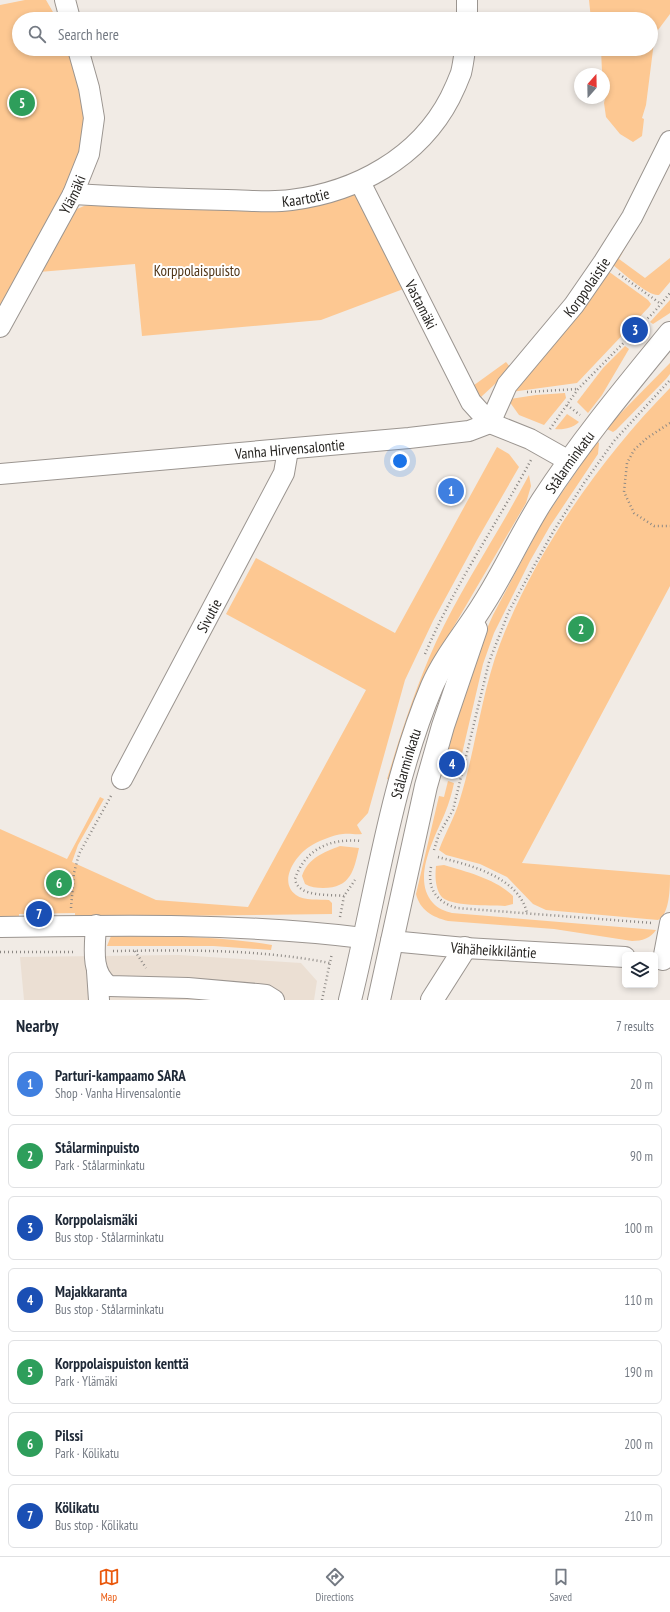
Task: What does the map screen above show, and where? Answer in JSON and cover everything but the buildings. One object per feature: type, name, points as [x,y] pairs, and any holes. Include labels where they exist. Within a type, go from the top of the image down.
[{"type":"main road","name":"Stålarminkatu","points":[[340,998],[363,938],[398,789],[415,731],[442,666],[484,603],[522,534],[569,461],[594,426],[670,333]]},
{"type":"main road","name":"Stålarminkatu","points":[[379,1000],[391,941],[442,726],[484,603]]},
{"type":"main road","name":"Vähäheikkiläntie","points":[[363,938],[391,941]]},
{"type":"main road","points":[[432,1000],[465,948]]},
{"type":"street","points":[[65,0],[68,12]]},
{"type":"street","points":[[467,0],[467,12]]},
{"type":"street","name":"Ylämäki","points":[[0,327],[73,194],[89,154],[94,118],[89,88],[80,56]]},
{"type":"street","name":"Kaartotie","points":[[73,194],[198,200],[290,201],[341,189],[360,182],[400,158],[429,129],[444,108],[455,87],[460,74],[464,56]]},
{"type":"street","name":"Korppolaistie","points":[[490,423],[507,385],[574,305],[603,263],[632,217],[670,141]]},
{"type":"street","name":"Vastamäki","points":[[360,182],[471,402],[490,423]]},
{"type":"street","points":[[490,423],[530,439],[569,461]]},
{"type":"street","name":"Vanha Hirvensalontie","points":[[1,479],[469,431],[490,423]]},
{"type":"street","name":"Sivutie","points":[[122,779],[284,473],[288,450]]},
{"type":"street","points":[[663,960],[670,924]]},
{"type":"street","points":[[0,927],[96,925],[262,929],[363,938]]},
{"type":"street","points":[[96,925],[95,951],[99,1000]]},
{"type":"street","name":"Vähäheikkiläntie","points":[[391,941],[465,948],[622,957]]},
{"type":"street","points":[[97,971],[101,980],[109,986],[198,988],[266,995],[274,1000]]},
{"type":"path","points":[[603,263],[661,304]]},
{"type":"path","points":[[433,855],[439,834],[453,810],[489,662],[501,629],[525,581],[561,519],[614,441],[670,380]]},
{"type":"path","points":[[502,395],[578,389]]},
{"type":"path","points":[[670,423],[647,438],[634,450],[627,463],[624,492],[634,513],[654,526],[670,526]]},
{"type":"path","points":[[457,773],[461,774]]},
{"type":"path","points":[[71,914],[74,873],[79,854],[122,779]]},
{"type":"path","points":[[344,896],[304,892],[298,888],[295,879],[304,860],[322,846],[346,840],[361,841]]},
{"type":"path","points":[[438,857],[472,866],[508,886],[524,901],[526,913]]},
{"type":"path","points":[[432,862],[431,887],[439,900],[457,908],[670,924]]},
{"type":"path","points":[[0,952],[192,950],[292,956],[330,963],[322,1000]]},
{"type":"path","points":[[323,994],[340,998]]},
{"type":"shaded area","points":[[179,955],[301,963],[317,981],[314,1000],[24,1000],[20,957]]},
{"type":"green space","points":[[25,0],[46,0],[53,12],[12,12],[12,56],[70,56],[87,109],[77,172],[0,311],[0,5]]},
{"type":"green space","points":[[589,0],[670,0],[670,14],[658,30],[658,12],[590,12]]},
{"type":"green space","points":[[601,56],[652,56],[646,105],[642,118],[644,119],[642,136],[633,142],[620,134],[606,117],[604,104],[610,104],[610,68],[602,68]]},
{"type":"green space","points":[[657,190],[619,259],[645,278],[670,258],[670,282],[659,295],[655,295],[642,288],[613,265],[653,191]]},
{"type":"green space","name":"Korppolaispuisto","points":[[359,193],[406,288],[321,320],[142,336],[135,264],[39,272],[72,211],[84,206],[103,202]]},
{"type":"green space","points":[[608,271],[648,300],[651,304],[649,307],[577,383],[511,392]]},
{"type":"green space","points":[[670,300],[670,313],[653,324],[650,322]]},
{"type":"green space","points":[[625,346],[629,349],[602,395],[588,413],[577,402],[603,368]]},
{"type":"green space","points":[[506,362],[510,367],[509,371],[481,397],[470,388]]},
{"type":"green space","points":[[670,363],[670,374],[666,379],[616,430],[613,432],[607,429],[612,422]]},
{"type":"green space","points":[[670,388],[670,586],[522,863],[670,875],[667,906],[662,917],[658,920],[546,910],[533,904],[507,877],[480,864],[446,855],[439,850],[455,812],[466,780],[493,663],[515,609],[532,575],[572,508],[595,476],[644,415]]},
{"type":"green space","points":[[565,393],[566,398],[544,425],[519,415],[509,401],[510,399],[536,395]]},
{"type":"green space","points":[[567,414],[579,422],[568,428],[555,429]]},
{"type":"green space","points":[[597,441],[599,443],[598,454],[550,526],[530,561],[494,633],[483,664],[461,758],[448,755],[451,736],[476,653],[493,615],[544,519]]},
{"type":"green space","points":[[497,447],[509,454],[519,467],[433,621],[405,680],[368,813],[357,825],[362,834],[346,834],[330,837],[309,847],[299,856],[290,870],[288,883],[291,890],[299,897],[329,900],[332,903],[332,914],[75,917],[75,913],[19,914],[19,918],[0,918],[0,829],[67,859],[100,797],[104,799],[78,845],[72,862],[156,900],[248,907],[366,690],[226,614],[256,558],[395,633]]},
{"type":"green space","points":[[529,475],[531,486],[526,503],[433,662],[390,780],[387,779],[415,693],[436,642],[469,579]]},
{"type":"green space","points":[[448,781],[454,783],[445,813],[431,846],[424,870],[424,882],[427,893],[437,907],[452,913],[656,930],[652,935],[646,938],[632,941],[554,929],[448,921],[432,915],[420,904],[416,894],[439,796],[444,797]]},
{"type":"green space","points":[[340,846],[359,848],[350,876],[340,885],[332,887],[314,887],[305,884],[302,876],[312,860],[323,853]]},
{"type":"green space","points":[[444,865],[481,877],[498,885],[513,896],[513,904],[505,906],[471,905],[445,900],[439,893],[436,877],[436,866]]},
{"type":"green space","points":[[111,936],[213,938],[272,945],[271,950],[213,946],[107,946]]},
{"type":"place","name":"Korppolaispuiston kenttä","points":[[22,103]]},
{"type":"place","name":"Korppolaismäki","points":[[635,330]]},
{"type":"place","name":"Parturi-kampaamo SARA","points":[[451,491]]},
{"type":"place","name":"Stålarminpuisto","points":[[581,629]]},
{"type":"place","name":"Majakkaranta","points":[[452,764]]},
{"type":"place","name":"Pilssi","points":[[59,883]]},
{"type":"place","name":"Kölikatu","points":[[39,914]]}]
